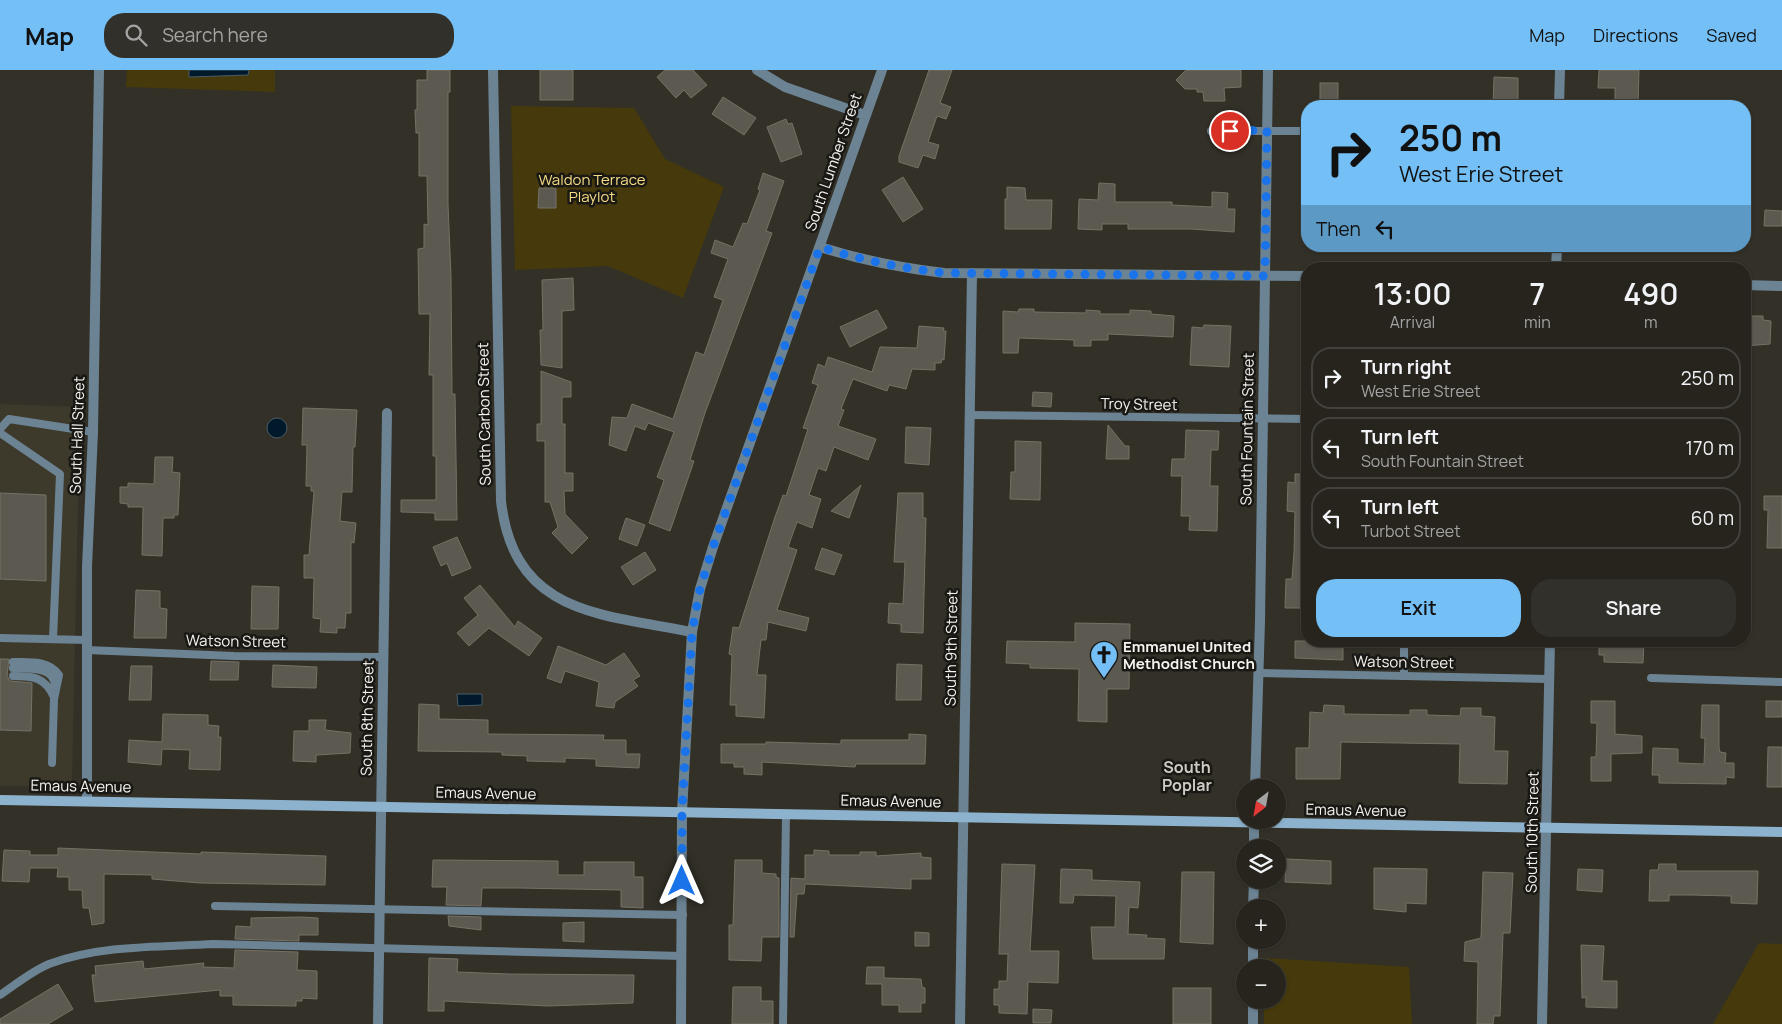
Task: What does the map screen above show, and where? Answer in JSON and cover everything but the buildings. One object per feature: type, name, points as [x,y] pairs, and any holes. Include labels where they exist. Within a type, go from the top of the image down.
[{"type":"main road","name":"Emaus Avenue","points":[[0,800],[963,818],[1236,821]]},
{"type":"main road","name":"Emaus Avenue","points":[[1286,822],[1782,832]]},
{"type":"street","name":"South Hall Street","points":[[87,801],[87,567],[93,432],[100,70]]},
{"type":"street","name":"South Carbon Street","points":[[493,70],[501,501],[504,522],[511,545],[521,563],[534,579],[567,604],[586,611],[692,632]]},
{"type":"street","points":[[757,70],[785,87],[865,115]]},
{"type":"street","name":"South Lumber Street","points":[[681,1024],[682,812],[692,632],[700,589],[713,547],[882,70]]},
{"type":"street","name":"South Fountain Street","points":[[1255,779],[1268,70]]},
{"type":"street","points":[[1559,100],[1560,70]]},
{"type":"street","points":[[820,247],[860,260],[902,268],[972,273],[1301,276]]},
{"type":"street","name":"South 9th Street","points":[[960,1024],[972,273]]},
{"type":"street","points":[[1751,285],[1782,286]]},
{"type":"street","name":"South 8th Street","points":[[378,1024],[387,413]]},
{"type":"street","name":"South 10th Street","points":[[1542,1024],[1550,647]]},
{"type":"street","points":[[1253,1009],[1253,1024]]},
{"type":"lane","points":[[1211,131],[1301,131]]},
{"type":"lane","name":"Troy Street","points":[[970,415],[1301,419]]},
{"type":"lane","points":[[54,639],[60,474],[0,431],[9,418],[93,432]]},
{"type":"lane","name":"Watson Street","points":[[0,638],[54,639],[87,645],[234,656],[383,657]]},
{"type":"lane","points":[[1404,647],[1404,676]]},
{"type":"lane","points":[[52,763],[54,699],[59,675],[56,670],[36,662],[13,669],[38,677],[50,688],[54,699]]},
{"type":"lane","name":"Watson Street","points":[[1258,673],[1549,679]]},
{"type":"lane","points":[[1651,678],[1782,682]]},
{"type":"lane","points":[[783,1024],[786,814]]},
{"type":"lane","points":[[215,906],[682,915]]},
{"type":"lane","points":[[0,995],[48,965],[88,953],[213,944],[682,956]]},
{"type":"shaded area","points":[[0,404],[80,407],[72,780],[65,786],[0,786]]},
{"type":"green space","points":[[127,70],[275,70],[275,92],[126,87]]},
{"type":"green space","name":"Waldon Terrace Playlot","points":[[511,106],[634,108],[665,159],[724,187],[683,298],[608,266],[515,270]]},
{"type":"green space","points":[[1759,943],[1782,944],[1782,1024],[1713,1024]]},
{"type":"green space","points":[[1286,959],[1409,967],[1412,1024],[1264,1024],[1264,1009],[1286,1009]]},
{"type":"water","points":[[189,70],[249,70],[248,75],[189,77]]},
{"type":"water","points":[[277,418],[284,421],[287,428],[284,435],[277,438],[270,435],[267,428],[270,421]]},
{"type":"water","points":[[457,694],[482,694],[482,705],[458,706]]},
{"type":"place","name":"Emmanuel United Methodist Church","points":[[1104,679]]},
{"type":"district","name":"South Poplar","points":[[1187,776]]},
{"type":"route","points":[[682,881],[682,812],[692,632],[700,589],[713,547],[820,247],[860,260],[944,273],[1265,276],[1267,130],[1230,131]]}]
